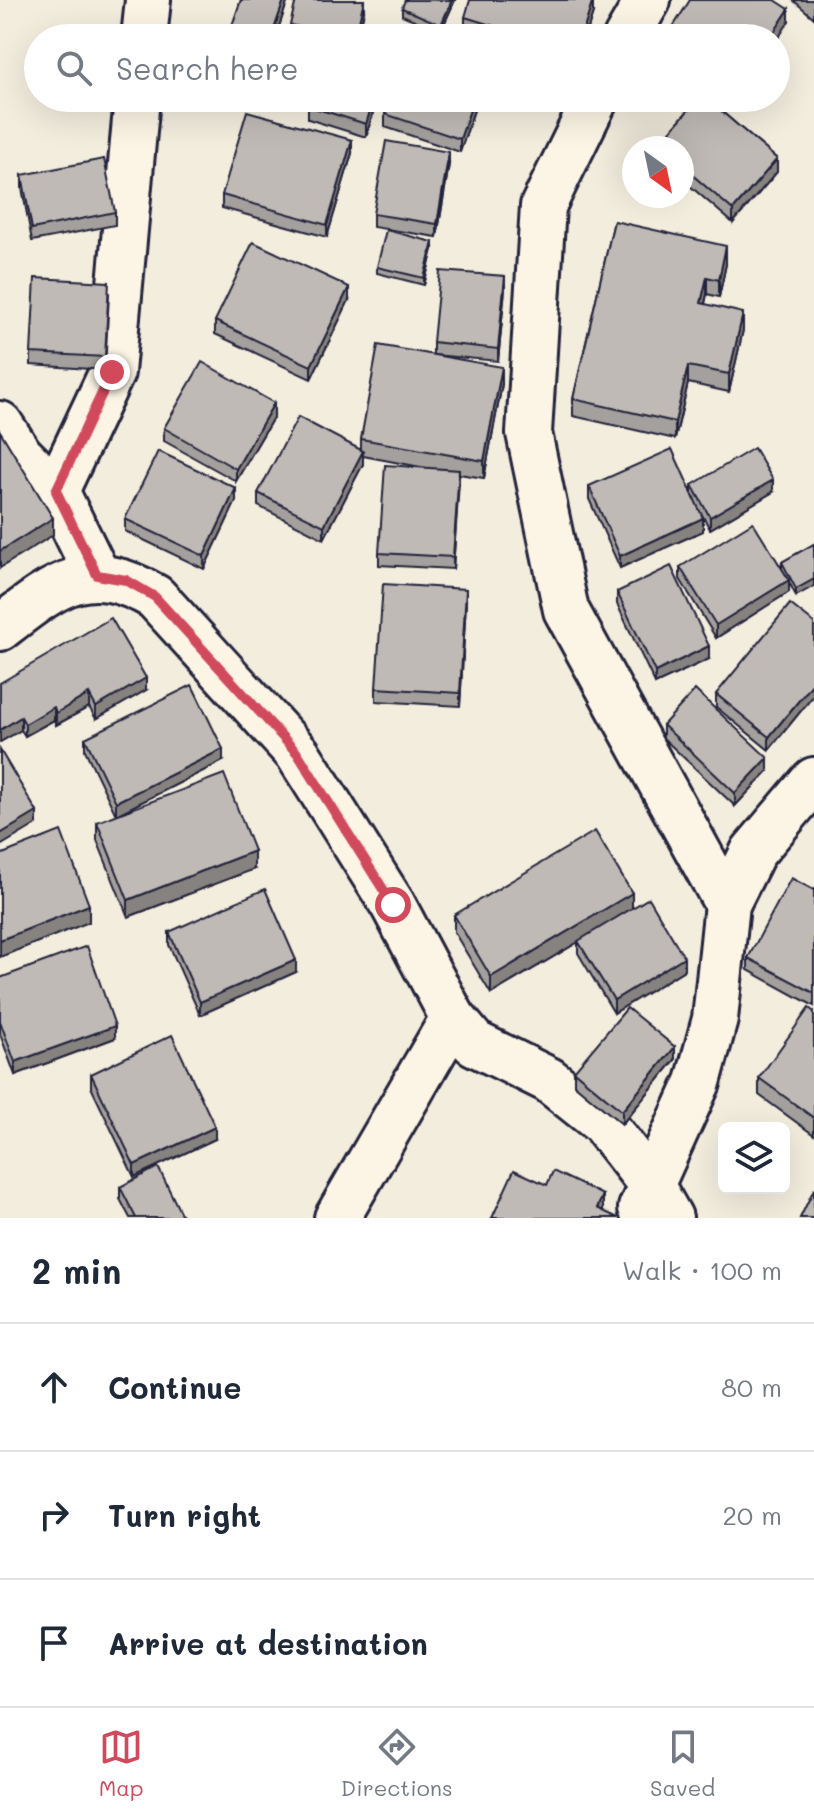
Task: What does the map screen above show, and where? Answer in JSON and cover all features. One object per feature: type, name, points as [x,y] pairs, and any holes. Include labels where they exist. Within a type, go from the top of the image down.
[{"type":"street","points":[[145,24],[148,0]]},
{"type":"street","points":[[634,24],[648,0]]},
{"type":"street","points":[[56,491],[112,372],[136,112]]},
{"type":"street","points":[[589,112],[543,206],[529,433],[566,610],[727,904]]},
{"type":"street","points":[[0,424],[20,455],[56,491],[97,575]]},
{"type":"street","points":[[0,628],[59,587],[97,575],[126,580],[155,597],[298,754],[393,905],[453,1018],[474,1043],[549,1080],[603,1123],[652,1206]]},
{"type":"street","points":[[652,1206],[698,1082],[715,1019],[727,904],[753,852],[814,780]]},
{"type":"street","points":[[337,1218],[453,1018]]},
{"type":"building","points":[[241,0],[284,0],[276,24],[233,24]]},
{"type":"building","points":[[296,0],[364,0],[358,24],[290,24]]},
{"type":"building","points":[[405,0],[452,0],[441,24],[402,8]]},
{"type":"building","points":[[470,0],[593,0],[585,24],[488,24],[465,17]]},
{"type":"building","points":[[690,0],[775,0],[789,9],[779,24],[675,24]]},
{"type":"building","points":[[247,112],[352,140],[327,225],[222,195]]},
{"type":"building","points":[[327,112],[370,112],[366,124]]},
{"type":"building","points":[[386,112],[469,112],[460,139]]},
{"type":"building","points":[[687,112],[722,112],[777,159],[733,210],[694,176],[694,136],[666,136]]},
{"type":"building","points":[[386,141],[449,152],[437,224],[373,214]]},
{"type":"building","points":[[104,159],[115,212],[32,229],[22,175]]},
{"type":"building","points":[[614,221],[726,246],[719,280],[707,277],[701,303],[743,313],[729,374],[688,366],[675,422],[573,399]]},
{"type":"building","points":[[386,230],[433,242],[424,278],[377,267]]},
{"type":"building","points":[[253,242],[349,287],[311,366],[215,321]]},
{"type":"building","points":[[440,271],[505,276],[498,349],[433,342]]},
{"type":"building","points":[[35,278],[109,282],[105,357],[31,353]]},
{"type":"building","points":[[378,345],[502,367],[484,461],[361,439]]},
{"type":"building","points":[[202,362],[274,403],[236,469],[164,428]]},
{"type":"building","points":[[298,417],[363,451],[324,526],[258,493]]},
{"type":"building","points":[[0,431],[53,518],[0,551]]},
{"type":"building","points":[[754,448],[773,480],[710,517],[692,485]]},
{"type":"building","points":[[672,449],[703,518],[620,556],[589,486]]},
{"type":"building","points":[[158,451],[236,488],[204,556],[125,519]]},
{"type":"building","points":[[385,465],[459,470],[453,557],[379,553]]},
{"type":"building","points":[[753,522],[789,580],[716,625],[680,567]]},
{"type":"building","points":[[814,544],[814,579],[796,589],[782,562]]},
{"type":"building","points":[[671,566],[709,646],[655,672],[617,592]]},
{"type":"building","points":[[383,584],[466,589],[460,693],[376,688]]},
{"type":"building","points":[[790,604],[814,623],[814,682],[769,737],[716,694]]},
{"type":"building","points":[[111,618],[146,678],[96,707],[89,694],[56,713],[54,707],[25,724],[21,717],[0,730],[0,683]]},
{"type":"building","points":[[192,685],[223,749],[116,802],[85,738]]},
{"type":"building","points":[[695,690],[768,758],[735,793],[663,725]]},
{"type":"building","points":[[0,750],[37,812],[0,834]]},
{"type":"building","points":[[224,774],[254,851],[128,900],[97,822]]},
{"type":"building","points":[[61,831],[89,905],[0,940],[0,855]]},
{"type":"building","points":[[595,831],[632,893],[491,977],[454,915]]},
{"type":"building","points":[[791,878],[814,890],[814,993],[748,958]]},
{"type":"building","points":[[265,889],[296,960],[200,1002],[169,932]]},
{"type":"building","points":[[649,898],[684,957],[614,1000],[578,941]]},
{"type":"building","points":[[87,946],[115,1026],[15,1062],[0,1021],[0,978]]},
{"type":"building","points":[[627,1008],[675,1047],[622,1111],[574,1071]]},
{"type":"building","points":[[809,1008],[814,1012],[814,1118],[759,1078]]},
{"type":"building","points":[[172,1035],[215,1127],[134,1165],[91,1074]]},
{"type":"building","points":[[158,1167],[183,1218],[136,1218],[120,1187]]},
{"type":"building","points":[[514,1170],[547,1185],[553,1171],[603,1195],[597,1208],[618,1218],[492,1218]]},
{"type":"building","points":[[814,1189],[814,1218],[800,1218]]},
{"type":"route","points":[[112,372],[56,491],[97,575],[126,580],[155,597],[298,754],[393,905]]}]
